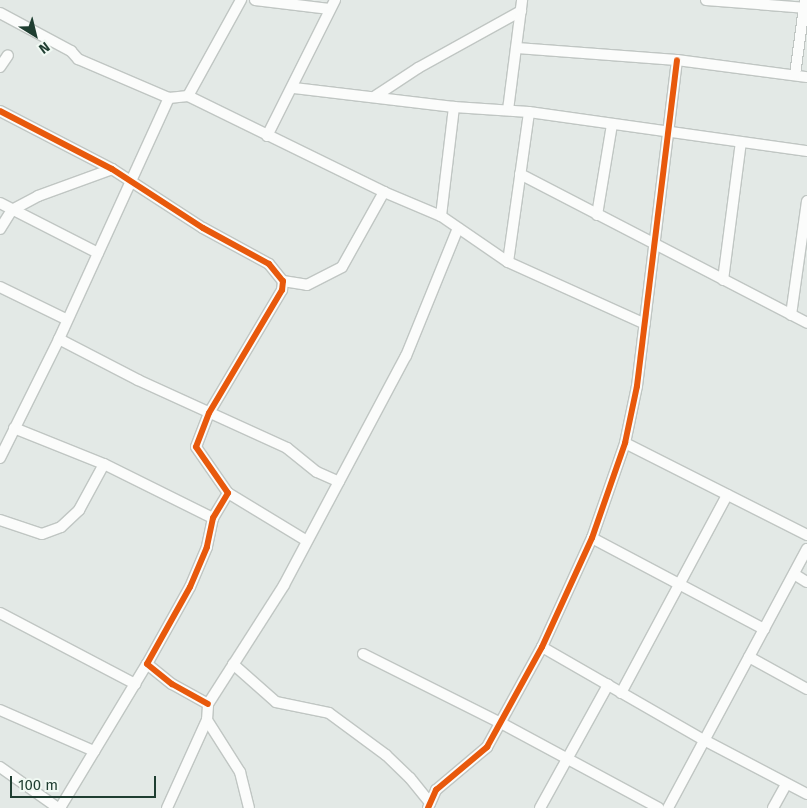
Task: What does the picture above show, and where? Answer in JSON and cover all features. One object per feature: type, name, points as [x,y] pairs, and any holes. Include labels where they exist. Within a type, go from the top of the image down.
[{"type":"street","points":[[188,96],[241,0]]},
{"type":"street","points":[[255,0],[329,9]]},
{"type":"street","points":[[267,136],[294,88],[329,9],[336,0]]},
{"type":"street","points":[[508,110],[522,0]]},
{"type":"street","points":[[713,0],[806,5],[795,75]]},
{"type":"street","points":[[374,97],[418,68],[521,12]]},
{"type":"street","points":[[0,13],[71,51],[78,59],[169,98],[188,96],[384,192],[441,216],[508,262],[645,324]]},
{"type":"street","points":[[517,48],[678,60],[807,77]]},
{"type":"street","points":[[0,67],[8,54]]},
{"type":"street","points":[[429,806],[436,790],[486,746],[501,723],[542,647],[592,538],[625,443],[637,386],[678,60]]},
{"type":"street","points":[[294,88],[454,107],[529,112],[807,151]]},
{"type":"street","points":[[0,458],[59,339],[66,319],[132,182],[169,98]]},
{"type":"street","points":[[441,216],[454,107]]},
{"type":"street","points":[[0,111],[112,169],[203,228],[269,264],[283,281],[307,285],[342,267],[384,192]]},
{"type":"street","points":[[508,262],[529,112]]},
{"type":"street","points":[[598,215],[612,124]]},
{"type":"street","points":[[723,280],[741,142]]},
{"type":"street","points":[[0,229],[12,210],[38,196],[112,169]]},
{"type":"street","points":[[520,174],[807,323]]},
{"type":"street","points":[[791,315],[807,201]]},
{"type":"street","points":[[0,204],[98,253]]},
{"type":"street","points":[[167,808],[208,720],[208,704],[284,585],[339,482],[421,323],[458,228]]},
{"type":"street","points":[[283,281],[282,290],[209,413],[196,447],[228,493],[307,541]]},
{"type":"street","points":[[0,287],[66,319]]},
{"type":"street","points":[[59,339],[209,413],[287,448],[317,472],[339,482]]},
{"type":"street","points":[[14,428],[104,464],[213,518]]},
{"type":"street","points":[[625,443],[807,535]]},
{"type":"street","points":[[0,520],[42,534],[61,527],[79,510],[104,464]]},
{"type":"street","points":[[0,767],[59,808],[147,664],[190,587],[206,547],[213,518],[228,493]]},
{"type":"street","points":[[621,693],[727,495]]},
{"type":"street","points":[[592,538],[764,629]]},
{"type":"street","points":[[668,808],[807,549]]},
{"type":"street","points":[[794,574],[807,582]]},
{"type":"street","points":[[0,613],[135,684]]},
{"type":"street","points":[[542,647],[704,740],[786,785],[807,794]]},
{"type":"street","points":[[363,654],[501,723],[659,808]]},
{"type":"street","points":[[749,658],[807,689]]},
{"type":"street","points":[[147,664],[172,684],[208,704]]},
{"type":"street","points":[[233,664],[276,702],[329,713],[386,755],[410,778],[429,806]]},
{"type":"street","points":[[540,808],[608,685]]},
{"type":"street","points":[[0,710],[94,752]]},
{"type":"street","points":[[208,720],[240,772],[250,808]]},
{"type":"street","points":[[773,808],[786,785]]},
{"type":"cycle path","points":[[428,808],[436,790],[487,747],[542,647],[592,538],[625,443],[637,386],[677,60]]},
{"type":"cycle path","points":[[0,111],[112,169],[203,228],[269,264],[283,281],[282,290],[209,413],[196,447],[228,493],[213,518],[207,547],[190,587],[147,664],[172,684],[208,704]]}]
